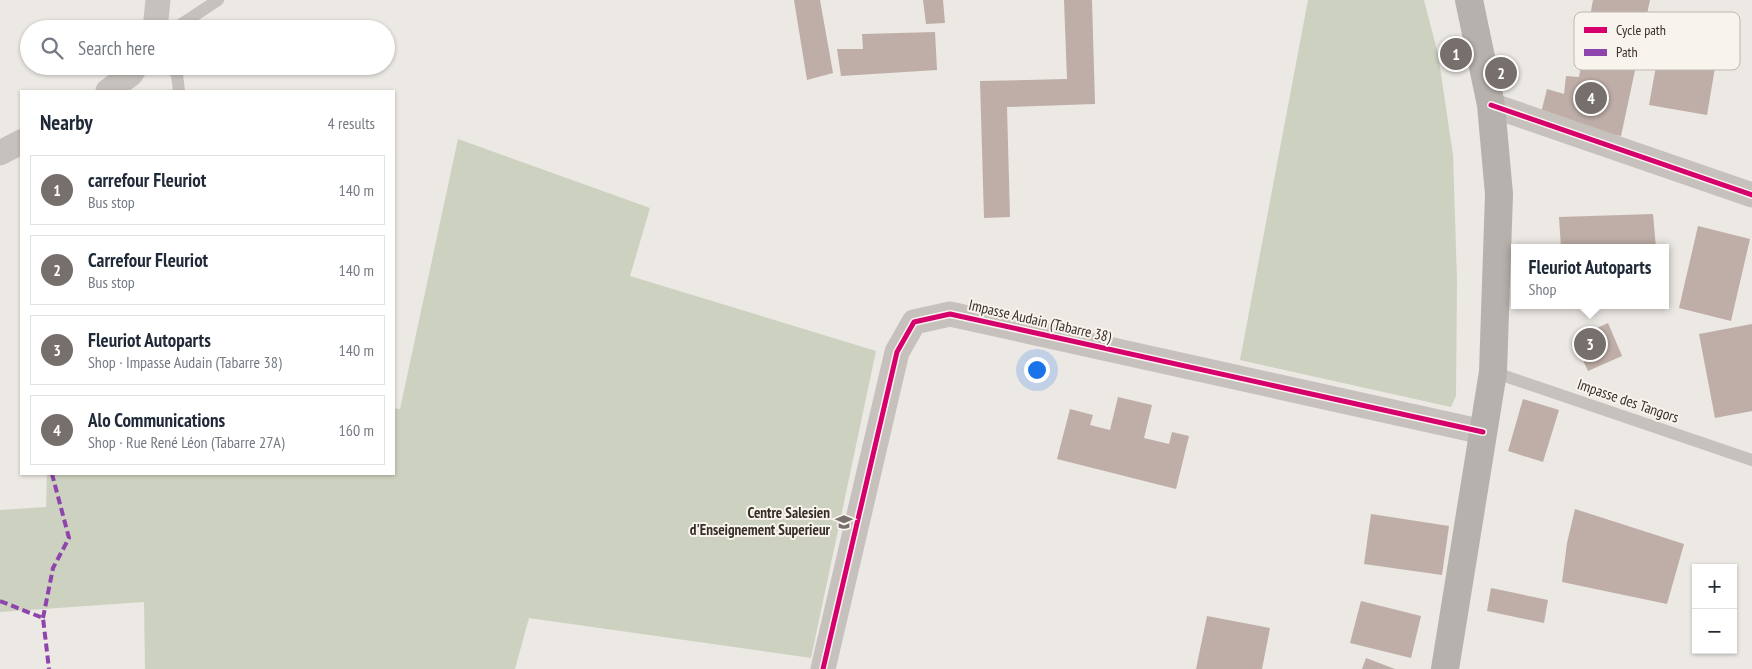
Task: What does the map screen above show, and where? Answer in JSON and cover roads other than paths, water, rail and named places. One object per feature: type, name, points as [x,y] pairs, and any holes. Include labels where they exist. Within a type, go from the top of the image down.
[{"type":"main road","points":[[1445,669],[1493,372],[1499,194],[1491,105],[1469,0]]},
{"type":"street","points":[[156,20],[158,0]]},
{"type":"street","points":[[109,90],[130,75]]},
{"type":"street","points":[[1491,105],[1752,195]]},
{"type":"street","name":"Impasse Audain (Tabarre 38)","points":[[824,669],[897,352],[914,322],[950,314],[1483,432]]},
{"type":"lane","points":[[188,20],[218,0]]},
{"type":"lane","points":[[177,75],[179,90]]},
{"type":"lane","name":"Impasse des Tangors","points":[[1493,372],[1752,460]]},
{"type":"place","name":"carrefour Fleuriot","points":[[1456,54]]},
{"type":"place","name":"Carrefour Fleuriot","points":[[1501,73]]},
{"type":"place","name":"Alo Communications","points":[[1591,98]]},
{"type":"place","name":"Fleuriot Autoparts","points":[[1590,344]]},
{"type":"place","name":"Centre Salesien d'Enseignement Superieur","points":[[844,522]]}]
